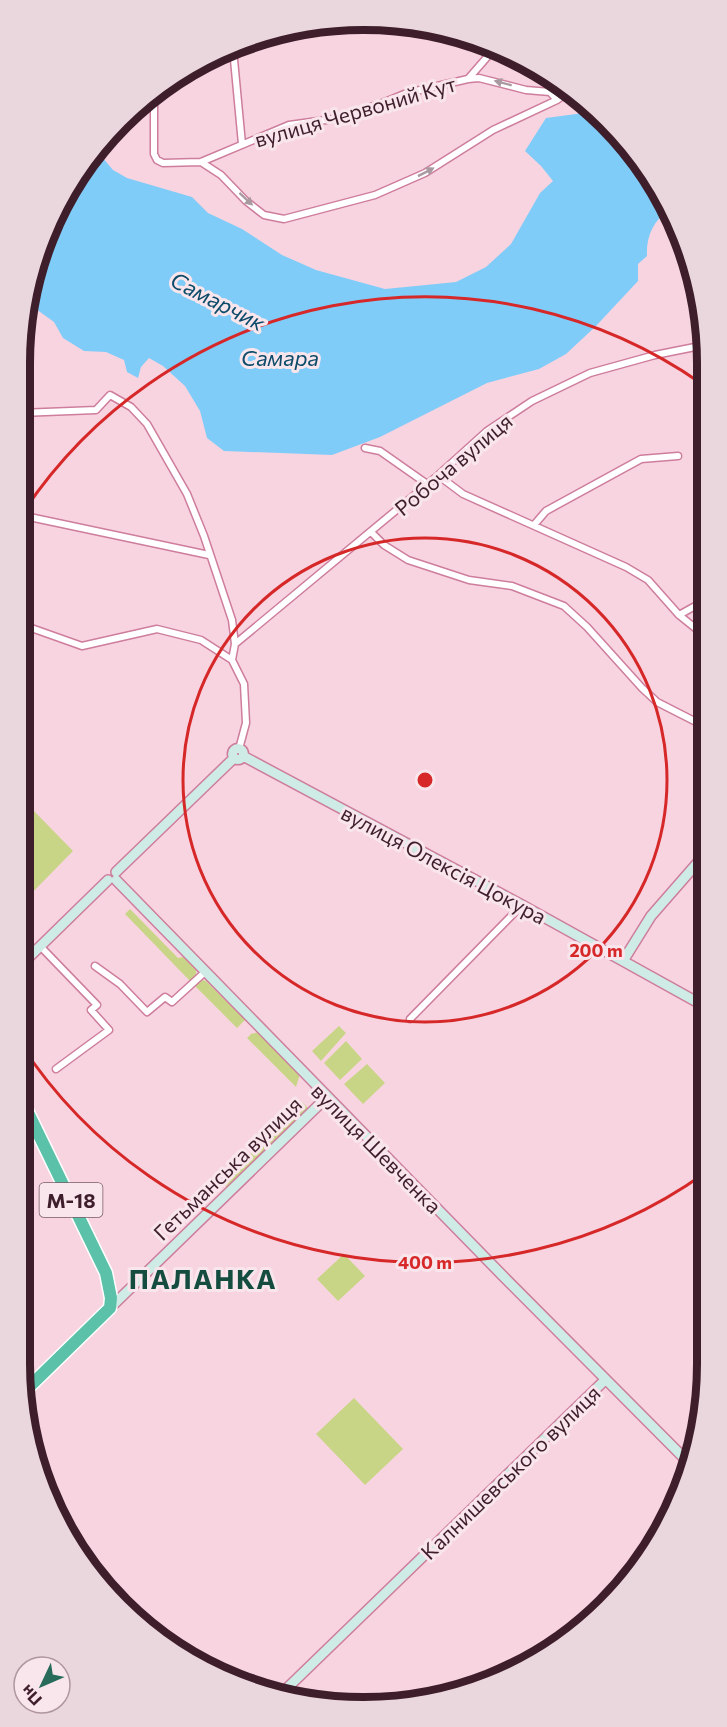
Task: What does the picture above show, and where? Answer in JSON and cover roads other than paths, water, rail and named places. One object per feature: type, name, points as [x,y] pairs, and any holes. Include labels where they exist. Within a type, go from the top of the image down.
[{"type":"highway","name":"М-18","points":[[30,1117],[106,1274],[111,1298],[110,1308]]},
{"type":"highway","name":"Гетьманська вулиця","points":[[31,1385],[110,1308]]},
{"type":"street","name":"вулиця Червоний Кут","points":[[468,79],[489,54]]},
{"type":"street","name":"вулиця Червоний Кут","points":[[234,56],[242,144]]},
{"type":"street","name":"вулиця Червоний Кут","points":[[154,104],[154,154],[163,164],[201,162],[289,125],[333,119],[407,93],[468,79],[479,78],[526,90],[550,92],[557,100]]},
{"type":"street","points":[[201,162],[221,175],[246,201],[264,215],[284,219],[375,195],[403,183],[446,162],[493,130],[563,96]]},
{"type":"street","name":"Робоча вулиця","points":[[235,644],[435,478],[487,431],[542,396],[598,370],[696,346]]},
{"type":"street","points":[[30,413],[96,410],[110,395],[131,407],[147,424],[187,494],[204,536],[232,620],[235,644],[232,660]]},
{"type":"street","points":[[366,447],[380,450],[427,484]]},
{"type":"street","points":[[534,525],[546,511],[641,459],[678,456]]},
{"type":"street","points":[[435,478],[443,479],[463,494],[613,559],[634,571],[648,580],[679,615],[697,630]]},
{"type":"street","points":[[30,517],[209,555]]},
{"type":"street","points":[[371,532],[384,545],[408,560],[469,580],[512,586],[564,606],[587,627],[657,702],[697,722]]},
{"type":"street","points":[[679,615],[697,606]]},
{"type":"street","points":[[30,628],[82,646],[157,629],[201,640],[232,660],[244,684],[246,723],[239,754],[30,956]]},
{"type":"street","name":"вулиця Олексія Цокура","points":[[239,754],[522,905],[697,1002]]},
{"type":"street","points":[[623,961],[651,916],[697,863]]},
{"type":"street","name":"вулиця Шевченка","points":[[113,877],[683,1458]]},
{"type":"street","points":[[410,1019],[522,905]]},
{"type":"street","points":[[40,946],[97,1005],[91,1011],[109,1030],[56,1069]]},
{"type":"street","points":[[95,966],[120,984],[147,1012],[165,997],[172,1002],[206,972]]},
{"type":"street","name":"Гетьманська вулиця","points":[[110,1308],[327,1097]]},
{"type":"street","name":"Калнишевського вулиця","points":[[287,1688],[605,1380]]},
{"type":"water","name":"Самара","points":[[583,113],[628,160],[663,216],[652,230],[647,256],[638,264],[638,281],[566,354],[539,369],[487,383],[380,437],[332,455],[224,451],[207,438],[200,411],[185,386],[163,366],[149,358],[141,367],[138,378],[127,372],[124,360],[106,352],[84,351],[63,338],[54,322],[35,308],[41,277],[55,236],[86,178],[102,157],[113,170],[127,178],[192,197],[208,213],[242,229],[282,255],[316,270],[385,289],[456,282],[486,267],[511,244],[540,193],[553,181],[525,151],[546,118]]},
{"type":"district","name":"ПАЛАНКА","points":[[203,1278]]},
{"type":"water label","name":"Самарчик","points":[[218,301]]}]
